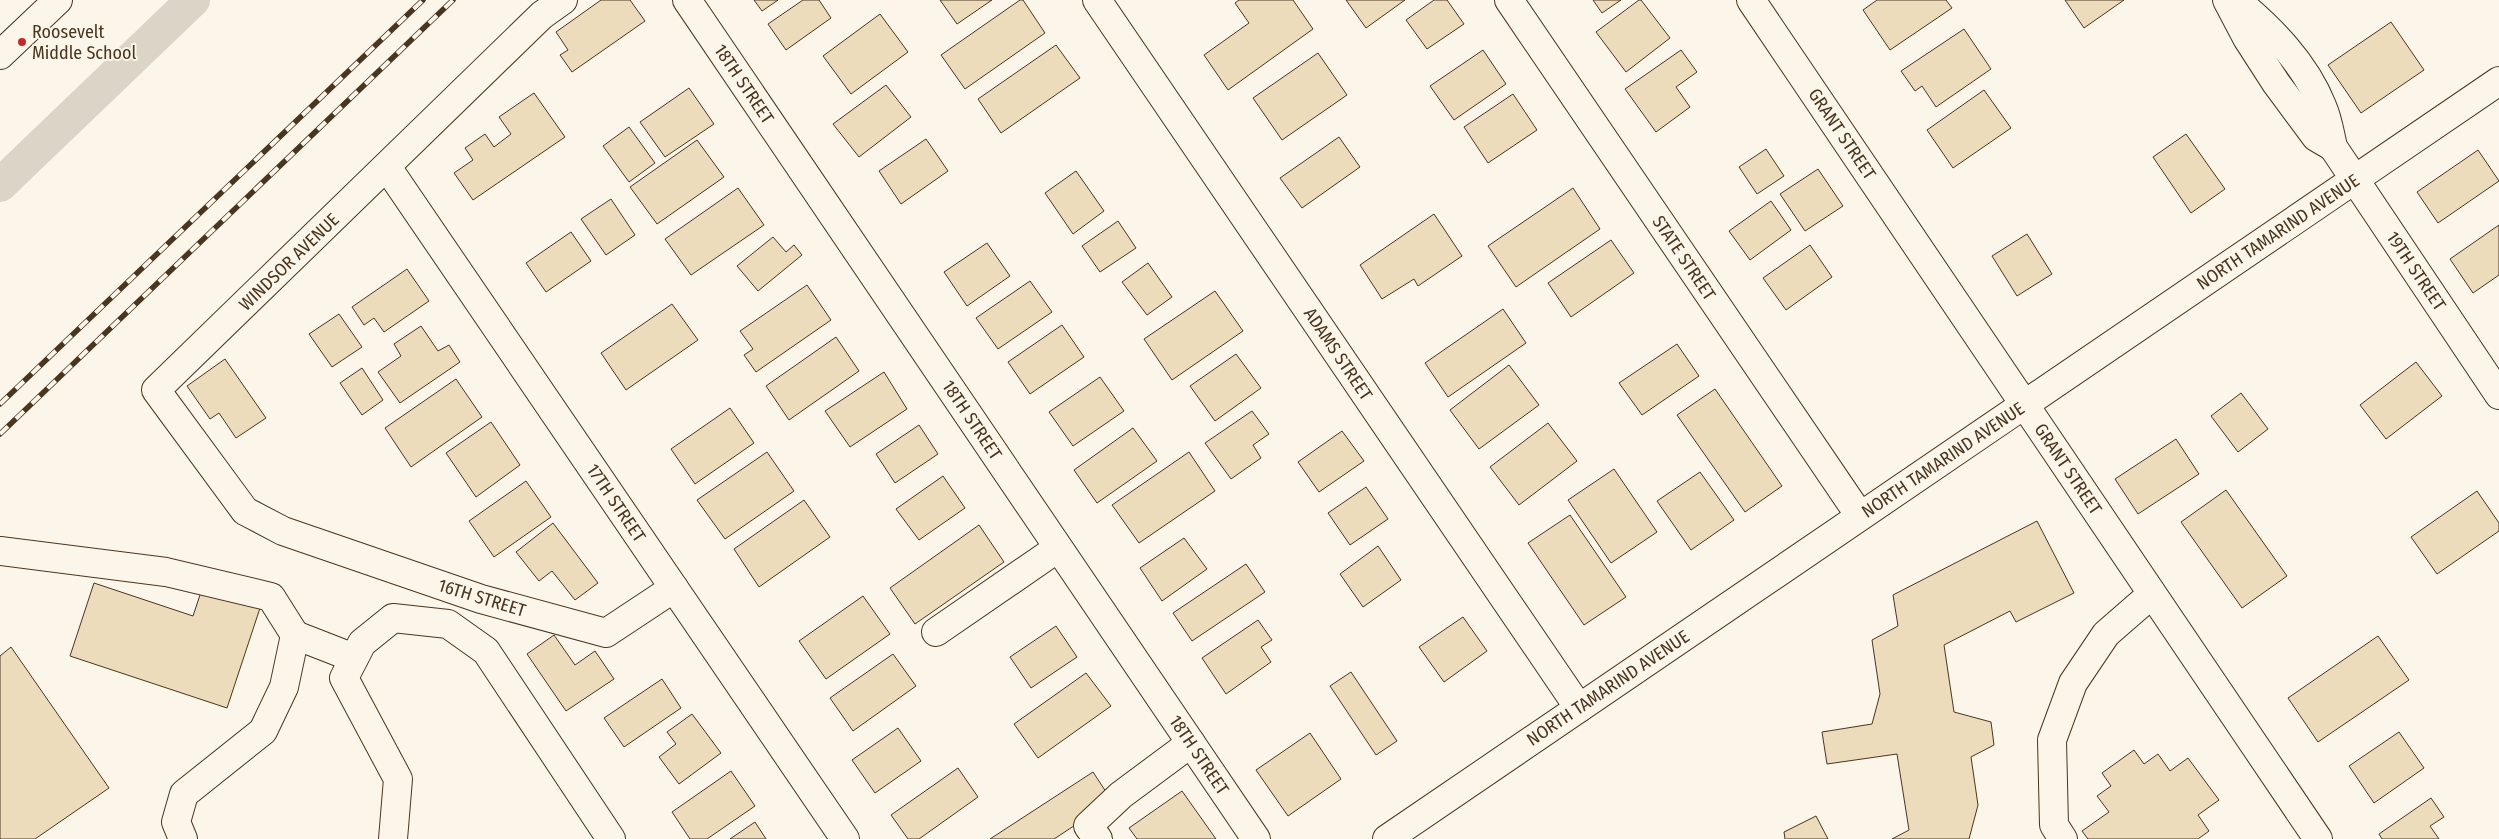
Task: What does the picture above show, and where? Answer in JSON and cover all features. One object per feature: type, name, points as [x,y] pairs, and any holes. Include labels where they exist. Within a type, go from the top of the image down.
[{"type":"street","points":[[0,55],[58,0]]},
{"type":"street","name":"WINDSOR AVENUE","points":[[284,531],[245,511],[156,390],[542,15],[563,0]]},
{"type":"street","name":"18TH STREET","points":[[687,0],[1256,839]]},
{"type":"street","name":"ADAMS STREET","points":[[1097,0],[1579,708]]},
{"type":"street","name":"STATE STREET","points":[[1509,0],[1860,516]]},
{"type":"street","name":"GRANT STREET","points":[[1751,0],[2318,839]]},
{"type":"street","name":"19TH STREET","points":[[2227,0],[2247,38],[2276,82],[2316,137],[2333,147]]},
{"type":"street","name":"19TH STREET","points":[[2236,0],[2265,24],[2305,73],[2323,107],[2333,147],[2499,395]]},
{"type":"street","name":"NORTH TAMARIND AVENUE","points":[[1387,839],[2499,81]]},
{"type":"street","name":"17TH STREET","points":[[387,167],[845,839]]},
{"type":"street","name":"16TH STREET","points":[[284,531],[481,599],[606,633],[674,588]]},
{"type":"street","points":[[936,632],[1058,548]]},
{"type":"street","points":[[0,551],[166,572],[271,598],[295,635],[354,658]]},
{"type":"street","points":[[2063,839],[2054,825],[2052,740],[2073,683],[2106,634],[2152,594]]},
{"type":"street","points":[[393,839],[398,779],[344,678],[362,643],[393,618],[448,624],[486,651],[612,839]]},
{"type":"street","points":[[183,839],[176,822],[184,794],[263,731],[284,686],[295,635]]},
{"type":"street","points":[[1098,839],[1088,826],[1121,796],[1190,743]]},
{"type":"building","points":[[601,0],[630,0],[645,21],[572,72],[560,55],[568,50],[556,32]]},
{"type":"building","points":[[754,0],[778,0],[762,11]]},
{"type":"building","points":[[803,0],[819,0],[831,18],[786,50],[768,24]]},
{"type":"building","points":[[940,0],[992,0],[957,24]]},
{"type":"building","points":[[1020,0],[1023,0],[1045,33],[965,89],[941,55]]},
{"type":"building","points":[[1239,0],[1293,0],[1313,29],[1228,90],[1204,55],[1249,23],[1235,3]]},
{"type":"building","points":[[1346,0],[1405,0],[1366,28]]},
{"type":"building","points":[[1434,0],[1447,0],[1464,24],[1427,49],[1406,20]]},
{"type":"building","points":[[1593,0],[1621,0],[1602,13]]},
{"type":"building","points":[[1641,0],[1670,38],[1626,72],[1596,32]]},
{"type":"building","points":[[1877,0],[1946,0],[1952,8],[1890,50],[1863,10]]},
{"type":"building","points":[[2065,0],[2124,0],[2084,28]]},
{"type":"building","points":[[880,14],[908,52],[851,94],[823,56]]},
{"type":"building","points":[[2391,22],[2424,70],[2361,113],[2328,65]]},
{"type":"building","points":[[1964,29],[1991,69],[1936,107],[1922,86],[1915,91],[1901,71]]},
{"type":"building","points":[[1056,45],[1080,78],[1001,133],[978,99]]},
{"type":"building","points":[[1483,50],[1506,84],[1454,120],[1430,86]]},
{"type":"building","points":[[1681,50],[1697,72],[1676,87],[1690,107],[1656,132],[1625,89]]},
{"type":"building","points":[[1318,53],[1347,95],[1282,140],[1253,98]]},
{"type":"building","points":[[886,85],[911,117],[859,157],[833,124]]},
{"type":"building","points":[[689,88],[714,124],[665,157],[640,122]]},
{"type":"building","points":[[1984,90],[2011,128],[1953,168],[1927,130]]},
{"type":"building","points":[[534,93],[565,137],[473,200],[454,173],[473,160],[465,148],[485,134],[494,147],[511,134],[499,117]]},
{"type":"building","points":[[1513,94],[1537,130],[1488,163],[1464,127]]},
{"type":"building","points":[[629,127],[655,163],[629,182],[603,146]]},
{"type":"building","points":[[2186,134],[2225,189],[2191,213],[2153,157]]},
{"type":"building","points":[[1339,137],[1360,167],[1302,208],[1280,178]]},
{"type":"building","points":[[926,139],[948,171],[901,204],[879,171]]},
{"type":"building","points":[[697,140],[724,177],[657,224],[630,187]]},
{"type":"building","points":[[1766,149],[1784,176],[1757,194],[1739,167]]},
{"type":"building","points":[[2478,150],[2499,181],[2438,223],[2417,192]]},
{"type":"building","points":[[1818,169],[1843,206],[1805,231],[1780,194]]},
{"type":"building","points":[[1076,171],[1104,211],[1073,234],[1045,193]]},
{"type":"building","points":[[738,188],[764,225],[691,275],[665,239]]},
{"type":"building","points":[[1573,188],[1600,229],[1516,287],[1488,246]]},
{"type":"building","points":[[611,199],[635,235],[606,255],[581,219]]},
{"type":"building","points":[[1771,201],[1791,230],[1750,260],[1729,231]]},
{"type":"building","points":[[1434,214],[1462,256],[1418,286],[1414,279],[1382,299],[1360,265]]},
{"type":"building","points":[[1118,221],[1136,248],[1100,272],[1082,246]]},
{"type":"building","points":[[2499,225],[2499,275],[2473,293],[2450,259]]},
{"type":"building","points":[[571,232],[591,261],[546,292],[526,263]]},
{"type":"building","points":[[2027,234],[2052,274],[2017,296],[1992,256]]},
{"type":"building","points":[[773,237],[786,252],[794,245],[802,255],[758,291],[737,266]]},
{"type":"building","points":[[1611,240],[1634,273],[1571,317],[1548,283]]},
{"type":"building","points":[[987,243],[1010,276],[967,306],[944,272]]},
{"type":"building","points":[[1810,245],[1832,277],[1786,310],[1763,278]]},
{"type":"building","points":[[1148,263],[1172,297],[1147,315],[1122,282]]},
{"type":"building","points":[[407,269],[429,301],[384,332],[374,318],[364,325],[352,307]]},
{"type":"building","points":[[1030,281],[1052,312],[998,349],[976,318]]},
{"type":"building","points":[[807,285],[831,320],[756,372],[744,355],[753,349],[740,331]]},
{"type":"building","points":[[1215,291],[1243,331],[1172,380],[1144,339]]},
{"type":"building","points":[[672,304],[698,340],[626,390],[601,353]]},
{"type":"building","points":[[1503,309],[1526,343],[1448,397],[1425,363]]},
{"type":"building","points":[[339,314],[362,347],[332,367],[309,334]]},
{"type":"building","points":[[1062,325],[1084,357],[1030,394],[1008,362]]},
{"type":"building","points":[[421,326],[438,351],[449,345],[460,362],[400,403],[378,372],[401,356],[394,344]]},
{"type":"building","points":[[836,337],[859,371],[789,420],[766,386]]},
{"type":"building","points":[[1677,344],[1699,376],[1642,415],[1619,383]]},
{"type":"building","points":[[1236,354],[1261,388],[1215,421],[1190,386]]},
{"type":"building","points":[[225,359],[266,418],[236,438],[219,413],[210,419],[187,386]]},
{"type":"building","points":[[2416,362],[2442,396],[2386,439],[2360,405]]},
{"type":"building","points":[[1509,365],[1539,405],[1479,449],[1450,410]]},
{"type":"building","points":[[362,368],[383,400],[362,415],[340,383]]},
{"type":"building","points":[[884,372],[907,409],[850,447],[825,411]]},
{"type":"building","points":[[1100,377],[1124,411],[1073,446],[1049,412]]},
{"type":"building","points":[[456,379],[482,417],[411,467],[385,428]]},
{"type":"building","points":[[1715,389],[1782,486],[1745,512],[1677,415]]},
{"type":"building","points":[[2241,393],[2268,429],[2238,452],[2211,416]]},
{"type":"building","points":[[730,408],[754,443],[695,484],[671,449]]},
{"type":"building","points":[[1252,411],[1269,434],[1253,445],[1261,458],[1231,479],[1205,443]]},
{"type":"building","points":[[491,422],[520,465],[476,497],[446,453]]},
{"type":"building","points":[[1548,423],[1577,461],[1519,505],[1490,467]]},
{"type":"building","points":[[919,425],[938,454],[895,483],[876,454]]},
{"type":"building","points":[[1133,428],[1157,461],[1097,503],[1074,470]]},
{"type":"building","points":[[1342,431],[1364,461],[1319,492],[1298,462]]},
{"type":"building","points":[[2176,439],[2199,474],[2138,514],[2115,479]]},
{"type":"building","points":[[767,452],[794,491],[725,539],[697,500]]},
{"type":"building","points":[[1189,452],[1215,491],[1139,543],[1112,505]]},
{"type":"building","points":[[1614,469],[1657,532],[1611,563],[1568,500]]},
{"type":"building","points":[[1700,472],[1734,520],[1691,550],[1657,501]]},
{"type":"building","points":[[943,476],[965,508],[919,540],[896,509]]},
{"type":"building","points":[[526,481],[551,517],[494,557],[469,521]]},
{"type":"building","points":[[1366,487],[1388,519],[1350,545],[1328,513]]},
{"type":"building","points":[[2226,490],[2287,576],[2242,608],[2181,522]]},
{"type":"building","points":[[2477,491],[2499,523],[2499,531],[2437,574],[2411,537]]},
{"type":"building","points":[[804,500],[830,537],[759,587],[734,549]]},
{"type":"building","points":[[1570,515],[1626,597],[1584,625],[1528,543]]},
{"type":"building","points":[[2037,521],[2074,593],[2016,622],[2010,611],[1944,645],[1954,712],[1991,722],[1994,745],[1971,757],[1978,805],[1969,839],[1892,839],[1909,830],[1897,754],[1827,764],[1822,732],[1872,724],[1880,694],[1872,640],[1898,626],[1893,595]]},
{"type":"building","points":[[553,523],[598,583],[575,600],[552,571],[539,581],[516,552]]},
{"type":"building","points":[[979,525],[1004,562],[915,624],[890,588]]},
{"type":"building","points":[[1184,538],[1207,569],[1162,601],[1140,568]]},
{"type":"building","points":[[1378,546],[1401,580],[1363,607],[1340,574]]},
{"type":"building","points":[[1246,564],[1265,592],[1192,641],[1173,613]]},
{"type":"building","points":[[94,583],[193,616],[203,586],[261,605],[227,708],[70,656]]},
{"type":"building","points":[[863,596],[890,634],[826,679],[799,641]]},
{"type":"building","points":[[1463,617],[1487,651],[1444,682],[1419,647]]},
{"type":"building","points":[[1258,620],[1272,640],[1261,647],[1271,662],[1226,694],[1202,658]]},
{"type":"building","points":[[1056,626],[1077,657],[1031,688],[1010,657]]},
{"type":"building","points":[[554,635],[575,665],[595,651],[614,679],[566,711],[527,654]]},
{"type":"building","points":[[2378,636],[2409,680],[2318,742],[2288,698]]},
{"type":"building","points":[[11,647],[109,788],[35,839],[0,839],[0,656]]},
{"type":"building","points":[[893,654],[916,686],[853,731],[830,698]]},
{"type":"building","points":[[1351,672],[1397,741],[1376,755],[1330,686]]},
{"type":"building","points":[[1086,673],[1111,706],[1038,758],[1014,724]]},
{"type":"building","points":[[662,679],[681,708],[624,747],[604,718]]},
{"type":"building","points":[[692,714],[721,753],[679,784],[659,757],[676,744],[667,732]]},
{"type":"building","points":[[898,728],[921,761],[875,793],[852,760]]},
{"type":"building","points":[[2399,732],[2424,768],[2374,803],[2349,766]]},
{"type":"building","points":[[1310,733],[1341,779],[1288,816],[1256,770]]},
{"type":"building","points":[[2134,750],[2144,764],[2158,754],[2170,771],[2188,758],[2219,800],[2198,815],[2209,831],[2198,839],[2088,839],[2082,831],[2109,812],[2097,796],[2111,786],[2102,773]]},
{"type":"building","points":[[958,768],[978,797],[919,839],[908,839],[891,815]]},
{"type":"building","points":[[731,771],[755,806],[707,839],[690,839],[672,812]]},
{"type":"building","points":[[1093,772],[1112,801],[1054,839],[990,839]]},
{"type":"building","points":[[1182,791],[1216,839],[1137,839],[1129,828]]},
{"type":"building","points":[[2431,798],[2444,817],[2430,826],[2439,839],[2382,839],[2379,834]]},
{"type":"building","points":[[1816,816],[1828,839],[1785,839],[1784,832]]},
{"type":"building","points":[[755,822],[766,839],[730,839]]},
{"type":"waterway","points":[[0,185],[193,0]]},
{"type":"railway","points":[[0,404],[423,0]]},
{"type":"railway","points":[[0,434],[453,0]]},
{"type":"place","name":"Roosevelt Middle School","points":[[22,42]]}]
